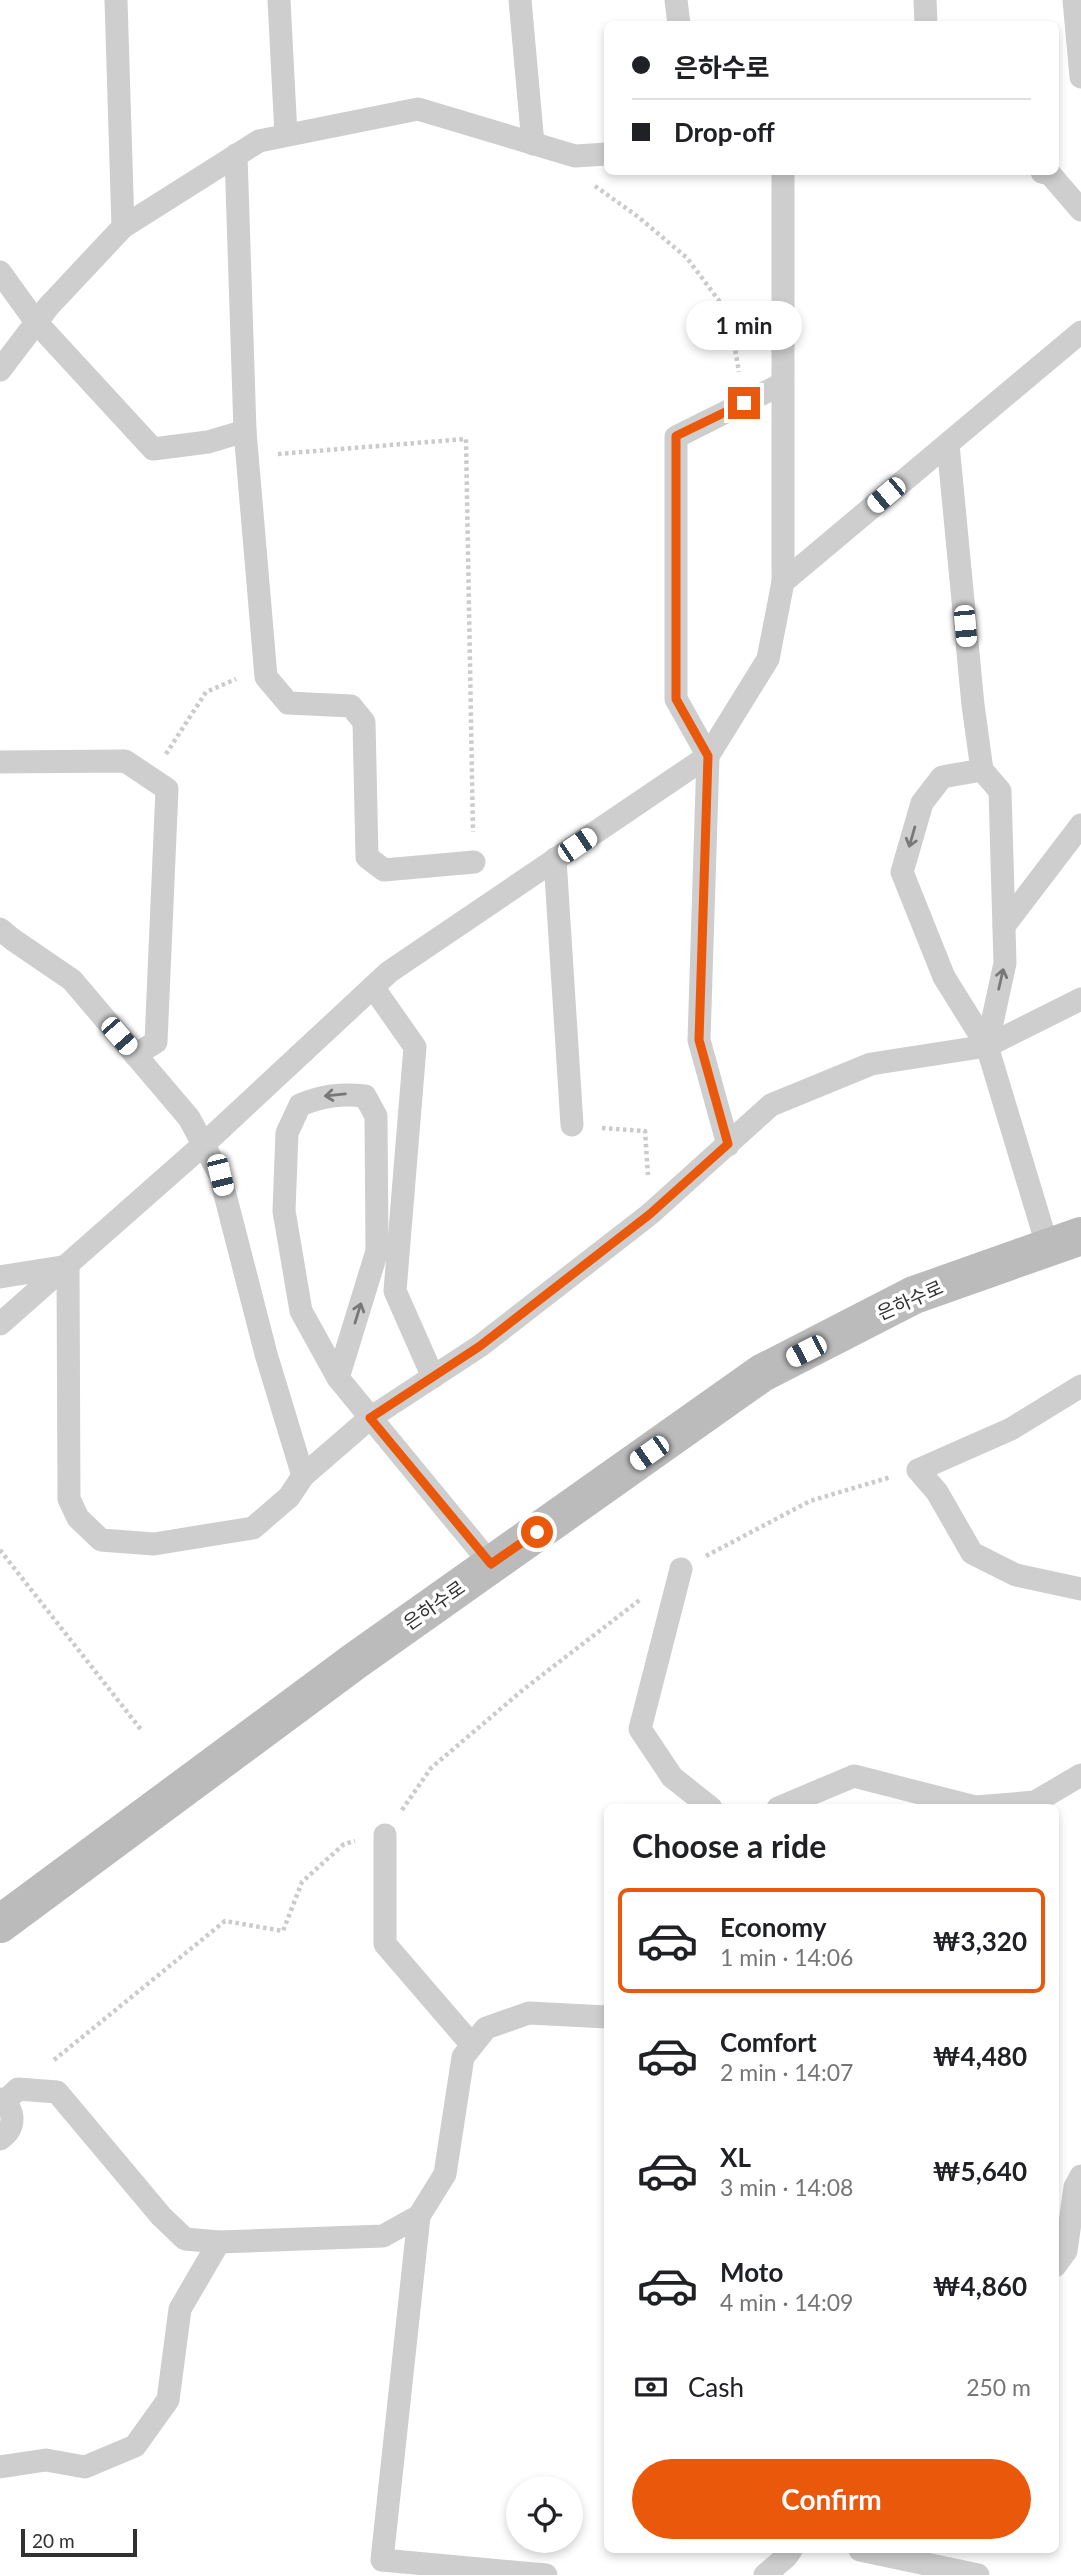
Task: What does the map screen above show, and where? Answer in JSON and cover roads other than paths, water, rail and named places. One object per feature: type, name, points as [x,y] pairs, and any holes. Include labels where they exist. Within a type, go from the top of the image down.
[{"type":"street","name":"은하수로","points":[[0,1924],[355,1661],[762,1373],[914,1295],[1065,1242]]},
{"type":"lane","points":[[116,0],[123,227]]},
{"type":"lane","points":[[279,0],[286,135]]},
{"type":"lane","points":[[520,0],[533,144]]},
{"type":"lane","points":[[676,0],[679,21]]},
{"type":"lane","points":[[925,0],[926,21]]},
{"type":"lane","points":[[1074,0],[1081,77]]},
{"type":"lane","points":[[0,370],[48,307],[123,227],[259,141],[418,109],[575,156],[604,154]]},
{"type":"lane","points":[[236,155],[245,431],[266,677],[288,703],[351,706],[364,722],[367,858],[384,870],[474,862]]},
{"type":"lane","points":[[0,1324],[203,1145],[389,972],[708,756],[768,659],[783,582],[782,175]]},
{"type":"lane","points":[[1050,175],[1081,210]]},
{"type":"lane","points":[[0,272],[36,322],[153,449],[208,442],[245,431]]},
{"type":"lane","points":[[783,582],[1081,332]]},
{"type":"lane","points":[[728,1144],[699,1040],[708,756],[676,699],[676,436],[782,384]]},
{"type":"lane","points":[[948,444],[973,705],[982,769],[1000,791],[1005,963],[987,1046]]},
{"type":"lane","points":[[0,762],[125,761],[167,789],[156,1042],[135,1055]]},
{"type":"lane","points":[[982,769],[942,777],[922,803],[902,872],[944,977],[987,1046],[1065,1242]]},
{"type":"lane","points":[[1004,926],[1081,825]]},
{"type":"lane","points":[[555,859],[572,1125]]},
{"type":"lane","points":[[0,929],[72,980],[189,1118],[220,1175],[266,1354],[303,1476]]},
{"type":"lane","points":[[373,988],[415,1047],[395,1291],[433,1377]]},
{"type":"lane","points":[[68,1266],[69,1499],[78,1518],[101,1540],[154,1544],[253,1528],[289,1497],[303,1476],[370,1418],[480,1346],[650,1214],[771,1105],[871,1064],[987,1046],[1081,999]]},
{"type":"lane","points":[[338,1378],[377,1251],[376,1116],[365,1096],[346,1094],[318,1097],[300,1105],[287,1133],[284,1211],[301,1311],[338,1378],[491,1564]]},
{"type":"lane","points":[[0,1277],[68,1266]]},
{"type":"lane","points":[[1081,1386],[1010,1429],[918,1470],[937,1492],[972,1553],[1016,1576],[1081,1589]]},
{"type":"lane","points":[[681,1569],[640,1730],[672,1777],[706,1804]]},
{"type":"lane","points":[[1011,1804],[1035,1802],[1081,1775]]},
{"type":"lane","points":[[787,1804],[853,1776],[963,1804]]},
{"type":"lane","points":[[385,1835],[385,1944],[472,2045]]},
{"type":"lane","points":[[546,2575],[382,2560],[419,2216],[445,2174],[463,2057],[486,2028],[529,2013],[604,2017]]},
{"type":"lane","points":[[0,2139],[8,2132],[12,2118],[7,2096],[57,2092],[169,2224],[185,2239],[219,2242],[383,2236],[419,2216]]},
{"type":"lane","points":[[1059,2261],[1066,2251],[1075,2186],[1081,2176]]},
{"type":"lane","points":[[0,2467],[46,2460],[85,2467],[135,2446],[168,2400],[180,2309],[219,2242]]},
{"type":"lane","points":[[765,2575],[789,2553]]},
{"type":"lane","points":[[874,2553],[978,2575]]}]
